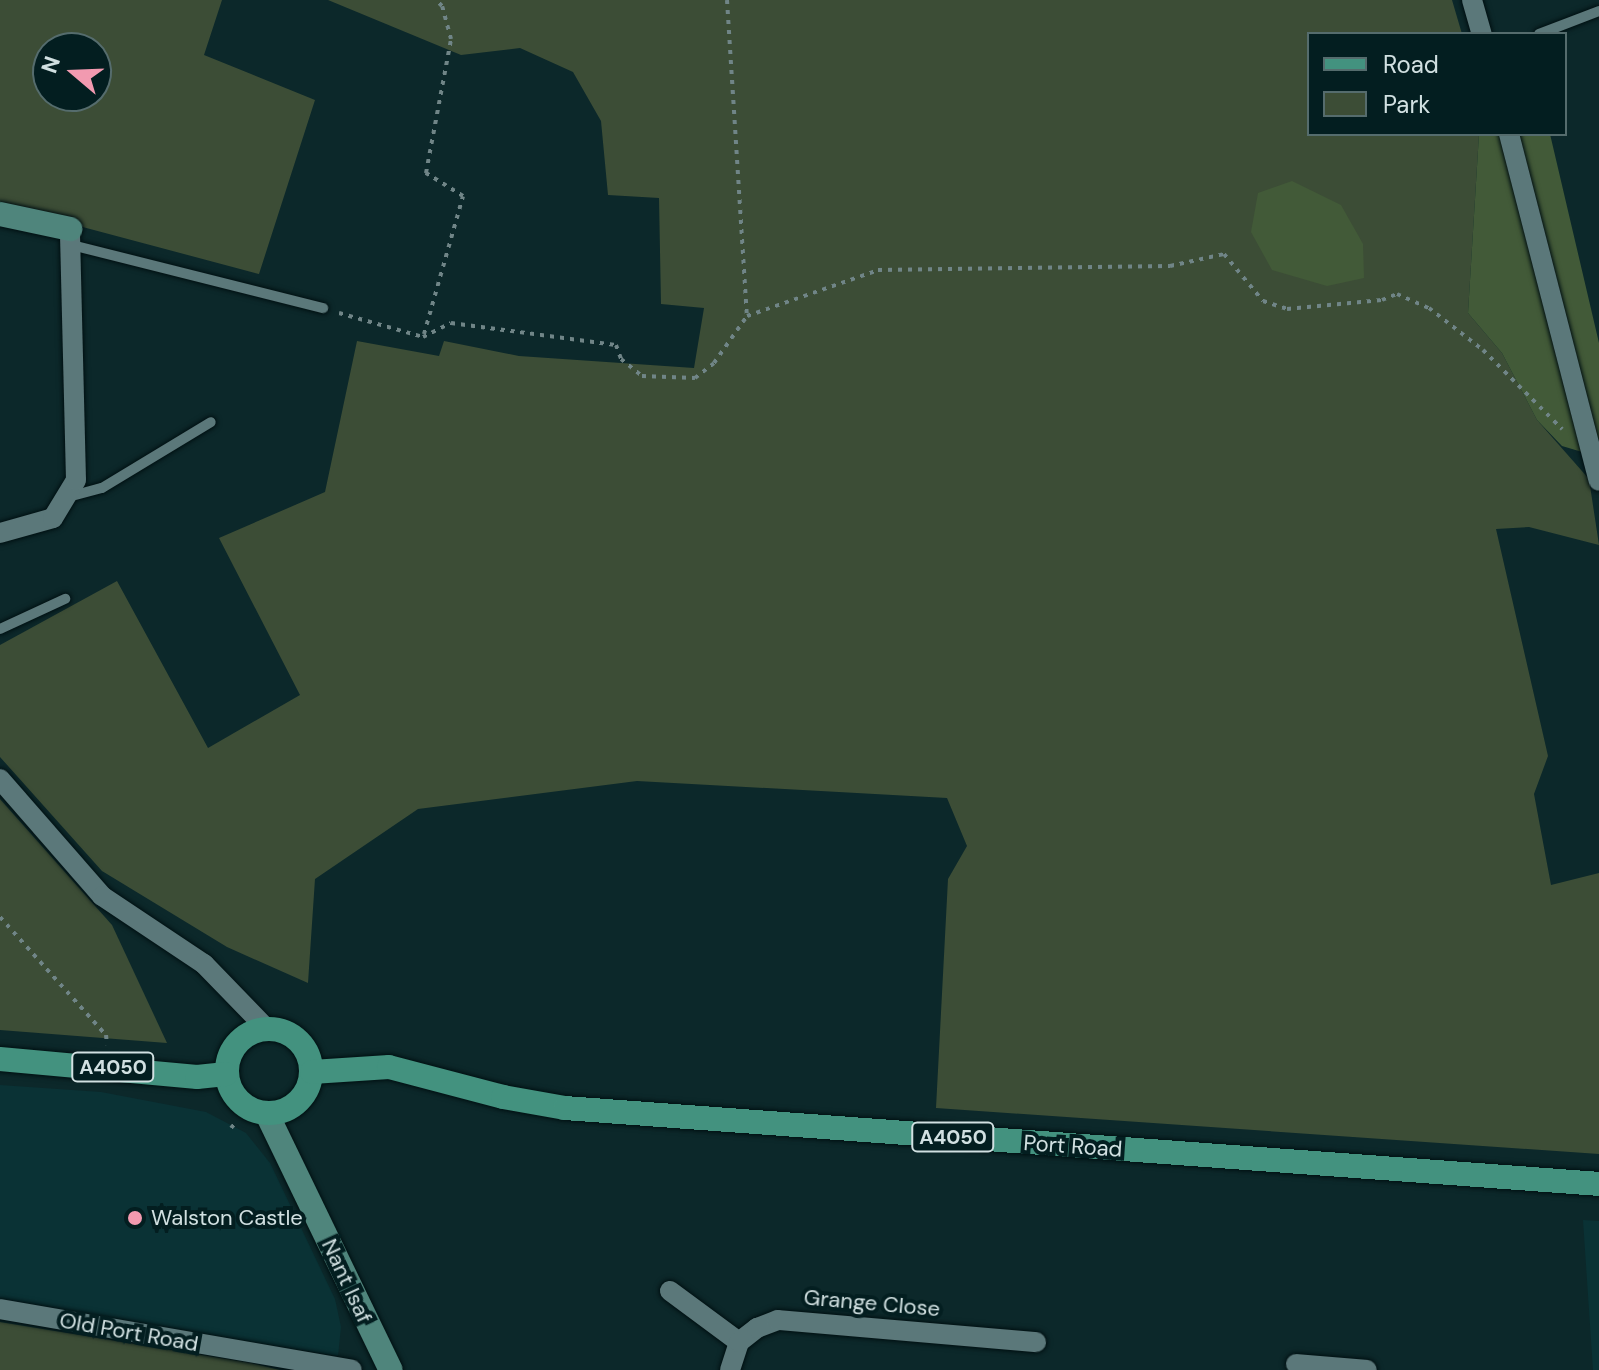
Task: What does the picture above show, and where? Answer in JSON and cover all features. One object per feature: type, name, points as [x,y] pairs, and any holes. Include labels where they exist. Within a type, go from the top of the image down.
[{"type":"main road","points":[[266,1028],[294,1037],[305,1048],[312,1072],[301,1100],[289,1109],[267,1114],[240,1103],[231,1091],[226,1074],[234,1046],[245,1035],[266,1028]]},
{"type":"main road","name":"A4050","points":[[0,1059],[197,1077],[226,1074]]},
{"type":"main road","name":"Port Road","points":[[312,1072],[389,1067],[503,1097],[592,1110],[1599,1184]]},
{"type":"street","points":[[1472,0],[1481,32]]},
{"type":"street","points":[[1510,136],[1599,481]]},
{"type":"street","points":[[0,214],[71,237],[76,480],[53,518],[0,533]]},
{"type":"street","points":[[0,779],[102,896],[204,964],[266,1028]]},
{"type":"street","name":"Nant Isaf","points":[[267,1114],[380,1367]]},
{"type":"street","points":[[670,1291],[739,1342],[730,1370]]},
{"type":"street","name":"Old Port Road","points":[[0,1309],[325,1369],[352,1370]]},
{"type":"street","name":"Grange Close","points":[[739,1342],[768,1323],[793,1319],[1036,1342]]},
{"type":"street","points":[[1296,1364],[1367,1370]]},
{"type":"lane","points":[[1544,32],[1599,11]]},
{"type":"lane","points":[[71,237],[323,308]]},
{"type":"lane","points":[[66,497],[102,488],[211,422]]},
{"type":"lane","points":[[0,629],[65,599]]},
{"type":"path","points":[[424,334],[463,196],[426,173],[451,39],[442,6],[436,0]]},
{"type":"path","points":[[727,0],[747,316]]},
{"type":"path","points":[[323,308],[378,327],[423,337],[451,323],[616,345],[621,359],[642,376],[695,378],[714,363],[747,316],[878,270],[1170,266],[1224,254],[1263,301],[1287,309],[1382,300],[1397,294],[1429,308],[1483,350],[1593,457]]},
{"type":"path","points":[[0,917],[106,1035],[107,1047]]},
{"type":"path","points":[[231,1128],[237,1121]]},
{"type":"shaded area","points":[[0,1085],[101,1092],[206,1112],[246,1133],[270,1163],[335,1299],[341,1327],[338,1356],[0,1303]]},
{"type":"shaded area","points":[[1583,1220],[1599,1221],[1599,1370],[1593,1370]]},
{"type":"green space","points":[[0,0],[222,0],[204,55],[315,100],[259,274],[0,205]]},
{"type":"green space","points":[[328,0],[1452,0],[1461,32],[1307,32],[1307,136],[1479,136],[1468,313],[1502,353],[1537,420],[1589,479],[1599,545],[1529,527],[1496,529],[1548,756],[1534,794],[1551,885],[1599,873],[1599,1154],[936,1108],[948,879],[967,846],[947,798],[637,781],[418,809],[315,879],[308,983],[227,947],[102,871],[0,757],[0,645],[117,581],[208,748],[300,695],[219,538],[325,492],[357,341],[439,356],[444,341],[519,356],[694,368],[704,308],[661,304],[659,198],[608,195],[601,121],[573,72],[520,48],[461,55]]},
{"type":"green space","points":[[1479,136],[1550,136],[1599,343],[1599,457],[1562,446],[1537,420],[1502,353],[1468,313]]},
{"type":"green space","points":[[1292,181],[1341,205],[1363,244],[1364,278],[1327,286],[1272,270],[1251,232],[1258,193]]},
{"type":"green space","points":[[0,799],[112,925],[167,1043],[0,1030]]},
{"type":"green space","points":[[0,1322],[251,1363],[280,1370],[0,1370]]},
{"type":"place","name":"Walston Castle","points":[[135,1218]]}]
